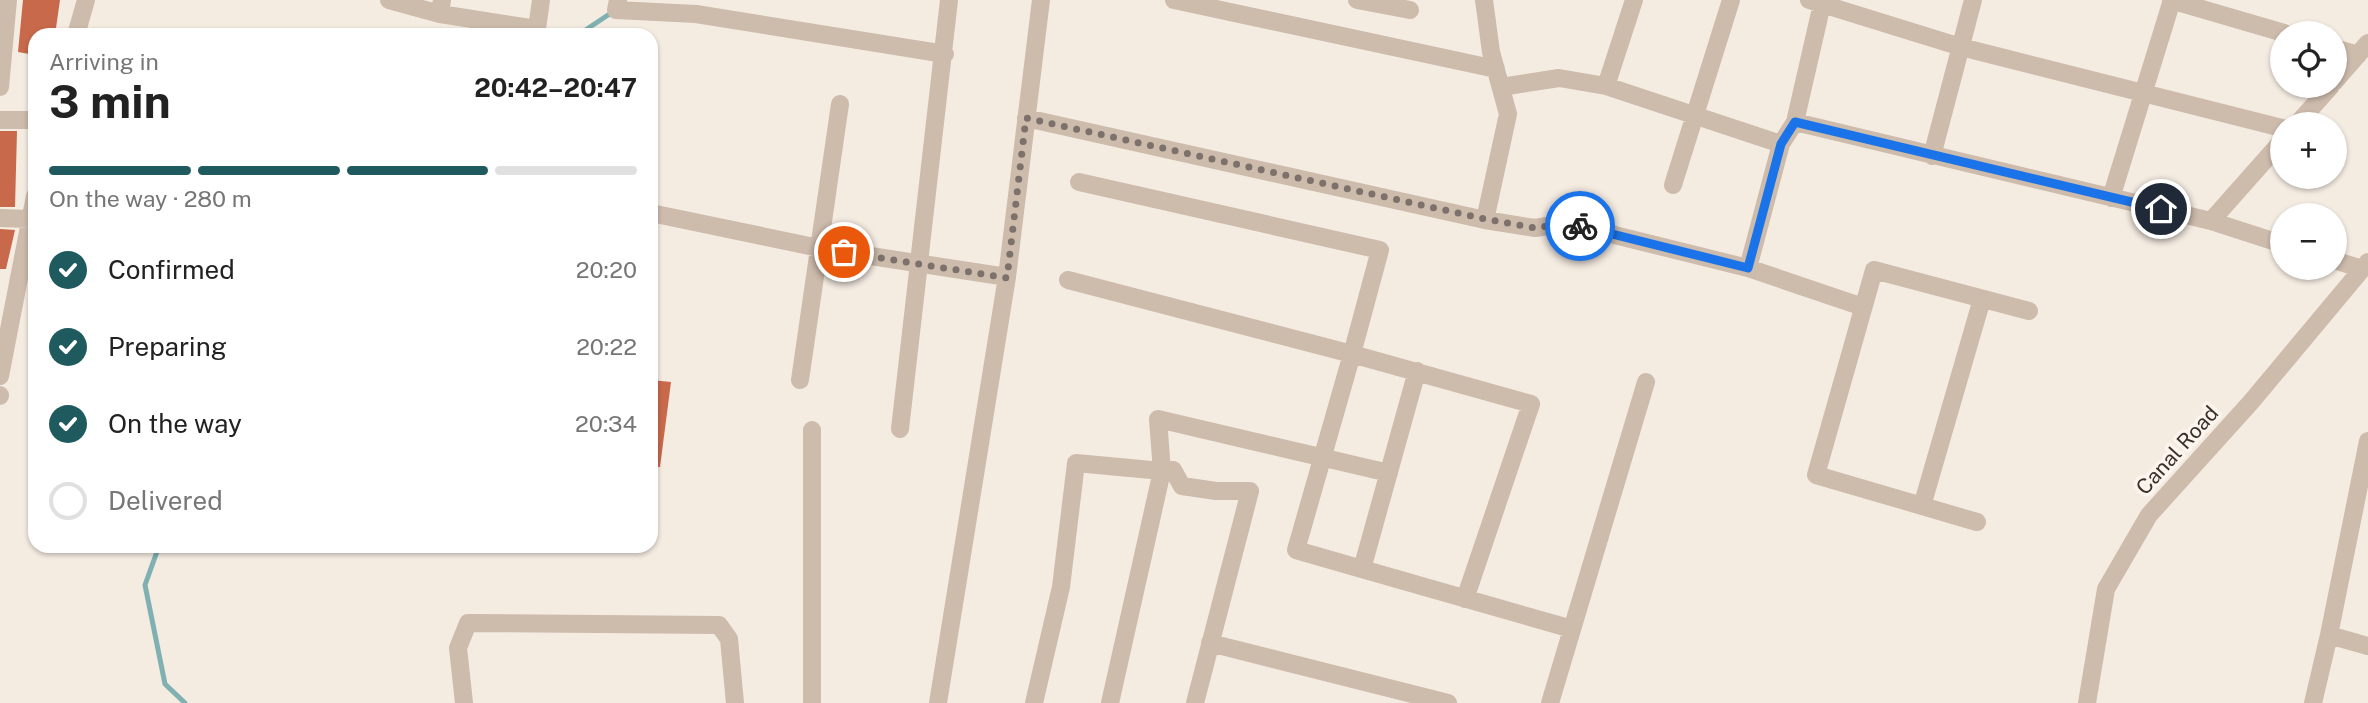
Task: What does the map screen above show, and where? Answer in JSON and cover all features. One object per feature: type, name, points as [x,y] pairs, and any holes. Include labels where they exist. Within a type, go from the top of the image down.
[{"type":"street","points":[[0,87],[8,0]]},
{"type":"street","points":[[78,28],[86,0]]},
{"type":"street","points":[[389,0],[441,7],[533,28]]},
{"type":"street","points":[[537,28],[541,0]]},
{"type":"street","points":[[618,0],[617,10],[696,14],[945,54]]},
{"type":"street","points":[[900,429],[945,54],[949,0]]},
{"type":"street","points":[[938,703],[1007,278],[1041,0]]},
{"type":"street","points":[[1174,0],[1496,69]]},
{"type":"street","points":[[1357,0],[1410,10]]},
{"type":"street","points":[[1484,0],[1496,69],[1508,114],[1485,219]]},
{"type":"street","points":[[1606,86],[1634,0]]},
{"type":"street","points":[[1673,185],[1693,114],[1731,0]]},
{"type":"street","points":[[1932,156],[1973,0]]},
{"type":"street","points":[[2111,198],[2172,0],[2270,29]]},
{"type":"street","points":[[1748,268],[1781,144],[1795,122],[1816,2],[1961,47],[2270,125]]},
{"type":"street","points":[[2347,67],[2363,49]]},
{"type":"street","points":[[1501,87],[1559,78],[1606,86],[1781,144]]},
{"type":"street","points":[[2308,112],[2320,98]]},
{"type":"street","points":[[800,380],[840,104]]},
{"type":"street","points":[[1026,118],[1485,219],[1535,228],[1566,223],[1748,268],[1863,307]]},
{"type":"street","points":[[0,120],[28,120]]},
{"type":"street","points":[[1795,122],[2211,221],[2270,239]]},
{"type":"street","points":[[2211,221],[2270,155]]},
{"type":"street","points":[[1079,182],[1380,250],[1296,550],[1572,629]]},
{"type":"street","points":[[658,214],[819,248],[1007,278]]},
{"type":"street","points":[[0,218],[28,219]]},
{"type":"street","points":[[0,376],[28,234]]},
{"type":"street","points":[[2347,262],[2365,265]]},
{"type":"street","name":"Canal Road","points":[[2087,703],[2106,589],[2149,515],[2251,402],[2365,265]]},
{"type":"street","points":[[1977,522],[1816,475],[1874,270],[2029,311]]},
{"type":"street","points":[[1068,280],[1417,371],[1531,404],[1465,599]]},
{"type":"street","points":[[1922,506],[1982,299]]},
{"type":"street","points":[[1362,569],[1417,371]]},
{"type":"street","points":[[1550,703],[1646,382]]},
{"type":"street","points":[[1110,703],[1162,471],[1158,419],[1389,473]]},
{"type":"street","points":[[812,430],[812,703]]},
{"type":"street","points":[[2313,703],[2368,441]]},
{"type":"street","points":[[1034,703],[1061,587],[1076,463],[1173,470],[1182,486],[1216,491],[1250,491],[1195,703]]},
{"type":"street","points":[[464,703],[458,648],[468,623],[517,622],[719,625],[729,639],[735,703]]},
{"type":"street","points":[[2329,635],[2368,646]]},
{"type":"street","points":[[1210,643],[1448,703]]},
{"type":"building","points":[[23,0],[60,0],[56,28],[28,28],[28,54],[18,52]]},
{"type":"building","points":[[0,131],[17,131],[15,207],[0,207]]},
{"type":"building","points":[[0,229],[15,230],[6,269],[0,269]]},
{"type":"building","points":[[658,381],[671,382],[658,467]]},
{"type":"waterway","points":[[588,28],[614,11]]},
{"type":"waterway","points":[[156,553],[145,585],[165,684],[185,703]]},
{"type":"way so far","points":[[844,252],[1007,278],[1026,118],[1485,219],[1535,228],[1566,223],[1580,226]]},
{"type":"route","points":[[1580,226],[1748,268],[1781,144],[1795,122],[2161,209]]}]
